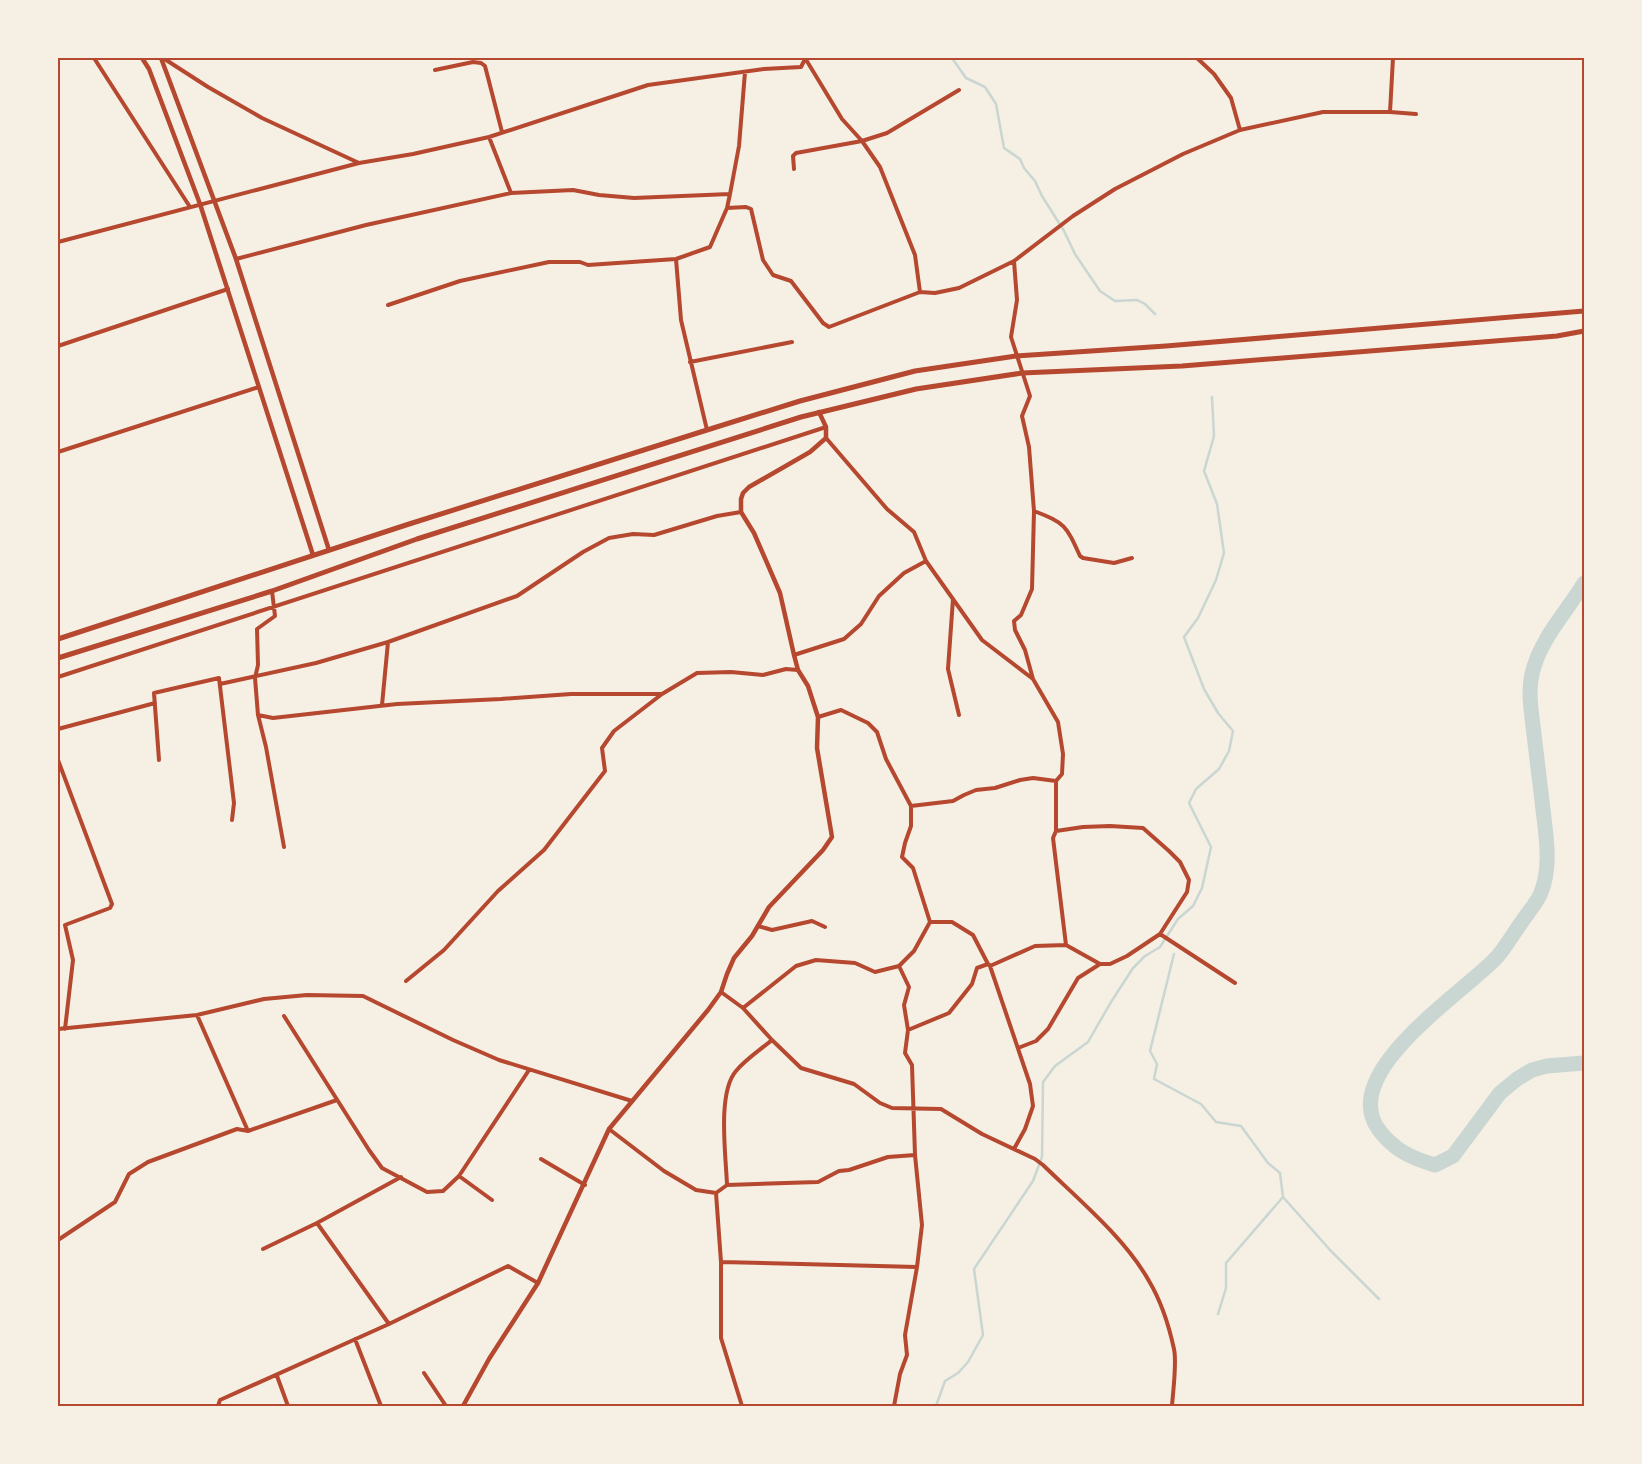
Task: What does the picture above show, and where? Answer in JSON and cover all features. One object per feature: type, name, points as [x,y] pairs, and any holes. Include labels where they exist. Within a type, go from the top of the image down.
[{"type":"main road","points":[[58,639],[313,555],[707,430],[800,401],[915,371],[1016,356],[1166,346],[1584,311]]},
{"type":"main road","points":[[58,658],[272,591],[417,539],[819,412],[916,389],[1022,373],[1182,366],[1557,336],[1584,331]]},
{"type":"street","points":[[94,58],[190,207]]},
{"type":"street","points":[[142,58],[149,69],[200,204],[313,555]]},
{"type":"street","points":[[162,58],[262,118],[359,163]]},
{"type":"street","points":[[162,58],[236,258],[329,550]]},
{"type":"street","points":[[58,242],[359,163],[413,154],[489,137],[648,84],[801,67],[805,58]]},
{"type":"street","points":[[805,58],[842,119],[862,141],[880,167],[915,255],[920,292]]},
{"type":"street","points":[[1197,58],[1214,74],[1231,98],[1240,130]]},
{"type":"street","points":[[1390,112],[1394,58]]},
{"type":"street","points":[[435,70],[481,62],[484,66],[502,132]]},
{"type":"street","points":[[388,305],[460,281],[549,262],[580,262],[588,265],[676,259],[710,247],[727,208],[730,194],[739,146],[745,72]]},
{"type":"street","points":[[794,169],[793,156],[796,153],[862,141],[898,127],[959,90]]},
{"type":"street","points":[[727,208],[746,207],[751,209],[763,260],[773,275],[791,281],[823,323],[829,327],[920,292],[935,293],[960,288],[1014,261],[1073,216],[1115,189],[1182,154],[1240,130],[1323,112],[1416,114]]},
{"type":"street","points":[[489,137],[511,193]]},
{"type":"street","points":[[236,258],[366,225],[511,193],[573,190],[599,195],[634,198],[730,194]]},
{"type":"street","points":[[676,259],[681,320],[707,430]]},
{"type":"street","points":[[1014,261],[1017,300],[1010,337],[1030,396],[1022,416],[1029,447],[1034,511],[1032,589],[1021,615],[1014,621],[1015,630],[1025,650],[1034,678],[1058,722],[1063,754],[1062,774],[1056,780],[1056,831],[1053,838],[1066,945]]},
{"type":"street","points":[[58,346],[228,290]]},
{"type":"street","points":[[690,362],[792,342]]},
{"type":"street","points":[[58,452],[259,387]]},
{"type":"street","points":[[819,412],[826,427],[826,438],[887,509],[914,532],[926,561],[982,640],[1034,678]]},
{"type":"street","points":[[58,677],[826,427]]},
{"type":"street","points":[[463,1406],[489,1359],[538,1283],[585,1185],[609,1129],[721,992],[734,958],[752,936],[769,907],[823,850],[832,837],[817,748],[818,717],[808,686],[798,670],[780,593],[754,533],[741,512],[741,499],[749,486],[810,452],[826,438]]},
{"type":"street","points":[[1034,511],[1057,520],[1069,531],[1080,556],[1083,558],[1114,563],[1132,558]]},
{"type":"street","points":[[220,684],[255,678],[316,663],[388,642],[517,596],[583,552],[609,538],[633,534],[654,534],[718,516],[741,512]]},
{"type":"street","points":[[794,655],[844,638],[861,624],[879,596],[904,574],[926,561]]},
{"type":"street","points":[[272,591],[275,616],[257,629],[258,665],[255,678],[258,715],[266,747],[284,847]]},
{"type":"street","points":[[953,599],[948,669],[959,715]]},
{"type":"street","points":[[382,705],[388,642]]},
{"type":"street","points":[[406,981],[444,950],[498,891],[544,850],[605,770],[602,748],[614,730],[662,694],[697,673],[731,672],[763,676],[786,669],[798,670]]},
{"type":"street","points":[[159,760],[154,694],[219,678],[234,803],[232,820]]},
{"type":"street","points":[[258,715],[273,718],[382,705],[570,694],[662,694]]},
{"type":"street","points":[[58,729],[156,703]]},
{"type":"street","points":[[743,1008],[796,966],[816,960],[855,963],[875,972],[899,966],[914,951],[930,922],[912,868],[902,857],[911,826],[911,806],[886,759],[877,732],[868,723],[841,710],[818,717]]},
{"type":"street","points":[[58,760],[112,904],[110,908],[65,925],[73,960],[65,1029]]},
{"type":"street","points":[[911,806],[953,801],[976,790],[995,788],[1020,780],[1033,778],[1056,780]]},
{"type":"street","points":[[908,1030],[949,1013],[972,984],[977,968],[1035,946],[1066,945],[1100,964],[1110,964],[1161,935],[1187,892],[1189,880],[1180,862],[1170,851],[1143,828],[1110,826],[1056,831]]},
{"type":"street","points":[[758,926],[772,930],[812,921],[825,927]]},
{"type":"street","points":[[930,922],[952,922],[973,935],[989,965],[1030,1084],[1032,1106],[1025,1129],[1014,1149]]},
{"type":"street","points":[[1161,935],[1236,983]]},
{"type":"street","points":[[1018,1048],[1036,1041],[1048,1029],[1078,978],[1100,964]]},
{"type":"street","points":[[894,1406],[900,1374],[907,1355],[905,1334],[917,1267],[922,1225],[915,1155],[912,1065],[905,1053],[908,1030],[904,1005],[909,988],[899,966]]},
{"type":"street","points":[[721,992],[743,1008],[801,1068],[854,1084],[880,1104],[892,1108],[942,1109],[982,1134],[1035,1159],[1043,1165],[1102,1222],[1130,1253],[1149,1280],[1161,1307],[1174,1351],[1172,1406]]},
{"type":"street","points":[[58,1029],[197,1015],[264,999],[307,995],[363,996],[452,1040],[499,1060],[632,1101]]},
{"type":"street","points":[[197,1015],[248,1131]]},
{"type":"street","points":[[284,1016],[382,1168],[427,1192],[443,1191],[459,1176],[528,1070]]},
{"type":"street","points":[[727,1186],[724,1118],[726,1092],[735,1072],[772,1040]]},
{"type":"street","points":[[58,1240],[115,1202],[129,1174],[148,1162],[237,1129],[248,1131],[337,1100]]},
{"type":"street","points":[[609,1129],[664,1171],[696,1190],[716,1193],[727,1186],[818,1182],[838,1171],[850,1170],[888,1157],[915,1155]]},
{"type":"street","points":[[541,1159],[585,1185]]},
{"type":"street","points":[[459,1176],[492,1200]]},
{"type":"street","points":[[263,1249],[401,1177]]},
{"type":"street","points":[[716,1193],[721,1262],[722,1338],[742,1406]]},
{"type":"street","points":[[317,1222],[389,1324]]},
{"type":"street","points":[[721,1262],[917,1267]]},
{"type":"street","points":[[218,1406],[220,1400],[389,1324],[508,1266],[538,1283]]},
{"type":"street","points":[[355,1339],[381,1406]]},
{"type":"street","points":[[424,1373],[446,1406]]},
{"type":"street","points":[[277,1376],[288,1406]]},
{"type":"waterway","points":[[952,58],[966,78],[985,87],[996,104],[1004,148],[1020,159],[1024,168],[1035,181],[1075,254],[1100,291],[1115,301],[1137,300],[1145,304],[1155,314]]},
{"type":"waterway","points":[[936,1406],[945,1381],[958,1373],[968,1362],[983,1335],[974,1269],[1033,1181],[1042,1157],[1043,1082],[1055,1066],[1088,1042],[1133,968],[1145,956],[1160,947],[1178,919],[1193,906],[1202,888],[1211,847],[1189,803],[1196,789],[1219,769],[1229,751],[1233,731],[1218,713],[1204,689],[1184,637],[1198,618],[1216,580],[1224,553],[1217,504],[1204,471],[1214,436],[1212,397]]},
{"type":"waterway","points":[[1584,583],[1547,638],[1536,661],[1531,680],[1531,707],[1547,848],[1546,872],[1540,895],[1497,957],[1434,1012],[1389,1059],[1375,1084],[1370,1108],[1379,1130],[1391,1143],[1411,1156],[1435,1165],[1453,1156],[1500,1093],[1517,1079],[1532,1070],[1547,1066],[1584,1063]]},
{"type":"waterway","points":[[1174,954],[1150,1051],[1157,1064],[1154,1079],[1201,1104],[1216,1122],[1241,1126],[1268,1163],[1280,1173],[1283,1197],[1226,1263],[1226,1288],[1218,1314]]},
{"type":"waterway","points":[[1283,1197],[1331,1251],[1379,1299]]}]
